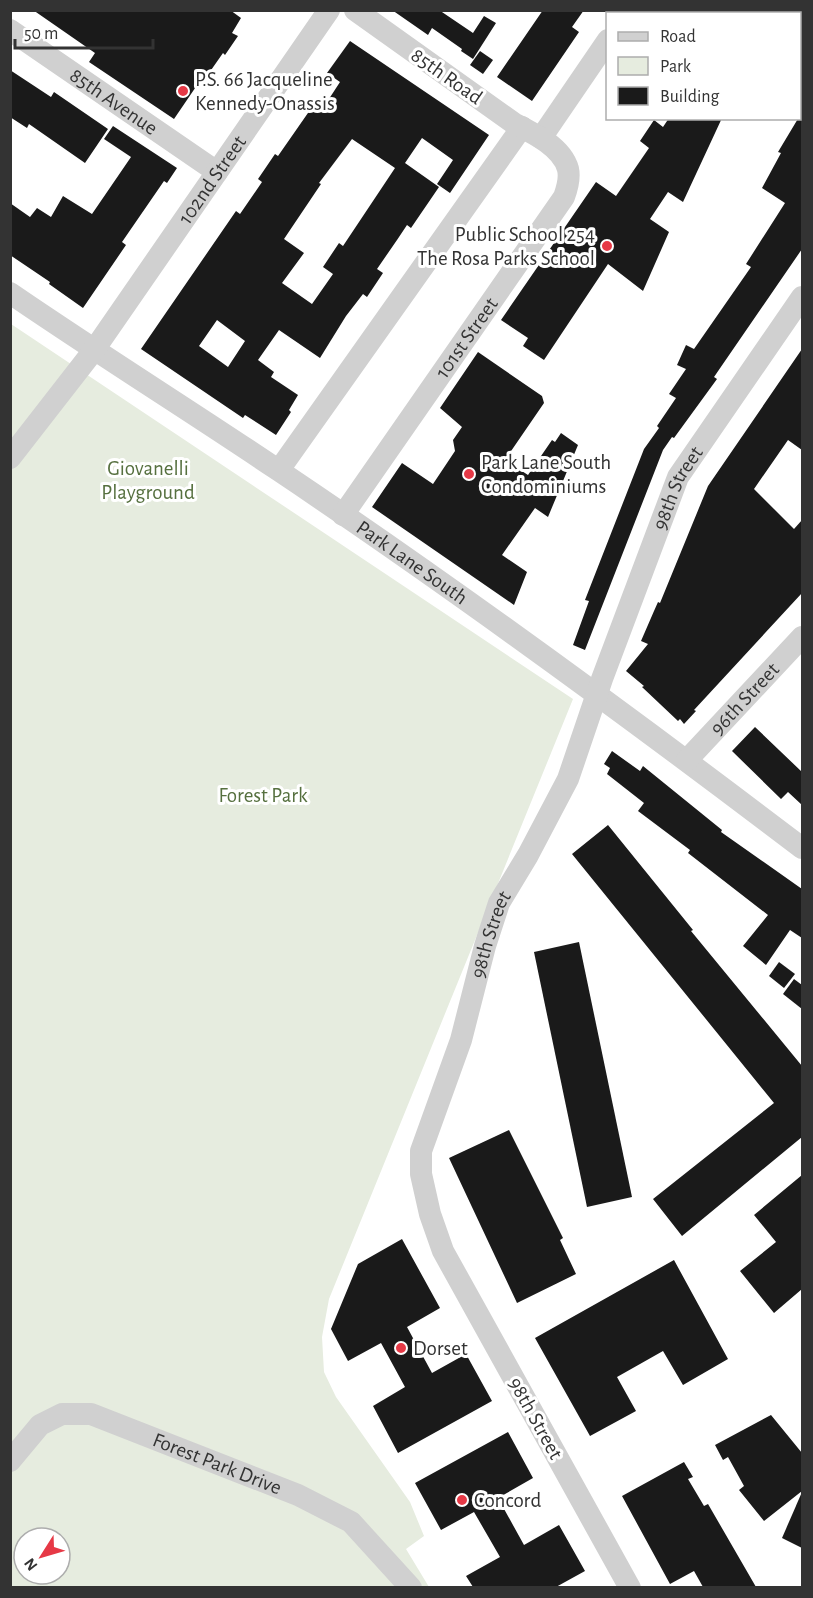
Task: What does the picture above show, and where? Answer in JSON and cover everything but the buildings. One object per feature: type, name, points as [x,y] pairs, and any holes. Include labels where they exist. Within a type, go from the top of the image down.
[{"type":"street","name":"102nd Street","points":[[10,458],[94,350],[329,10]]},
{"type":"street","name":"85th Road","points":[[355,10],[531,133]]},
{"type":"street","name":"85th Avenue","points":[[10,30],[217,172]]},
{"type":"street","points":[[279,470],[531,133],[606,42]]},
{"type":"street","name":"101st Street","points":[[343,515],[564,197],[568,169],[559,154],[531,133]]},
{"type":"street","name":"Park Lane South","points":[[10,293],[279,470],[491,617],[687,760],[802,848]]},
{"type":"street","name":"98th Street","points":[[630,1587],[443,1251],[430,1214],[421,1174],[421,1151],[461,1040],[485,946],[499,903],[528,855],[568,779],[678,477],[802,297]]},
{"type":"street","name":"96th Street","points":[[687,760],[802,637]]},
{"type":"street","name":"Forest Park Drive","points":[[10,1461],[40,1425],[62,1414],[92,1414],[298,1495],[351,1522],[411,1587]]},
{"type":"green space","name":"Forest Park","points":[[11,324],[573,699],[329,1299],[322,1337],[324,1372],[336,1397],[410,1502],[424,1536],[406,1549],[429,1587],[11,1587]]},
{"type":"place","name":"P.S. 66 Jacqueline Kennedy-Onassis","points":[[183,91]]},
{"type":"place","name":"Public School 254 The Rosa Parks School","points":[[607,246]]},
{"type":"place","name":"Park Lane South Condominiums","points":[[469,474]]},
{"type":"place","name":"Dorset","points":[[401,1348]]},
{"type":"place","name":"Concord","points":[[462,1500]]},
{"type":"park label","name":"Giovanelli Playground","points":[[148,480]]}]
